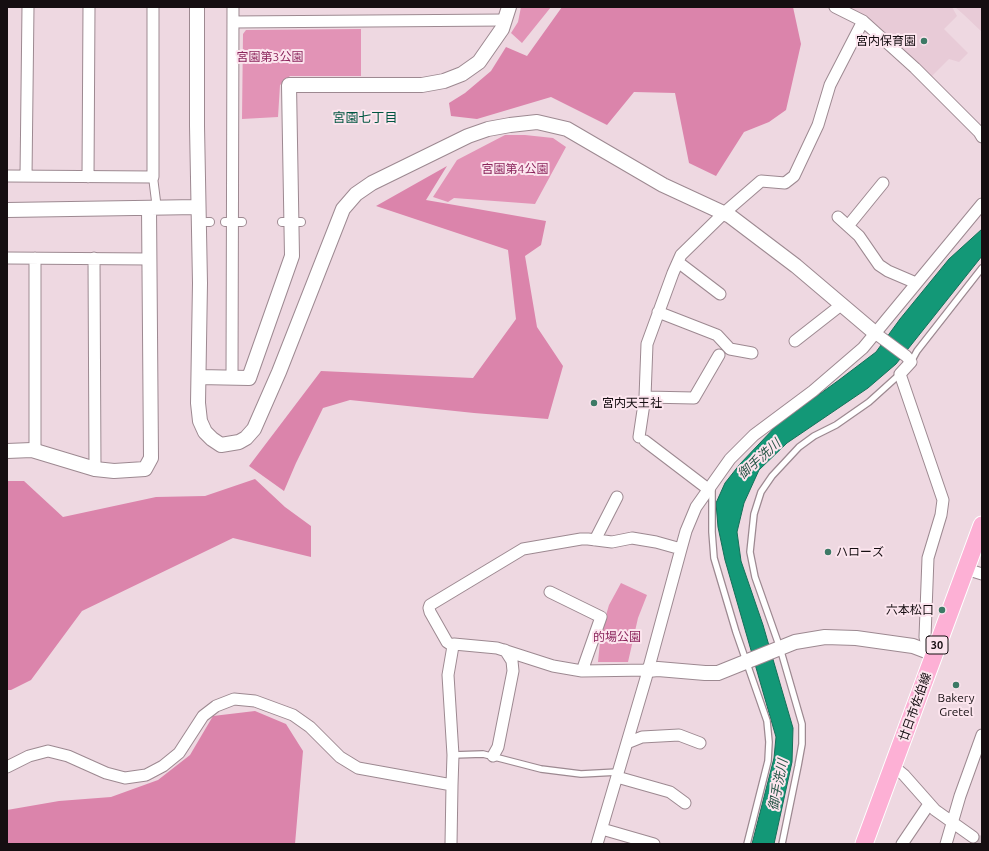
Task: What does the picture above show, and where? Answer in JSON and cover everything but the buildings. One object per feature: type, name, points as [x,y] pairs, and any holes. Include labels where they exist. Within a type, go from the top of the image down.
[{"type":"main road","name":"廿日市佐伯線","points":[[864,844],[893,766],[931,652],[966,569],[982,525]]},
{"type":"street","points":[[26,176],[28,7]]},
{"type":"street","points":[[88,177],[89,7]]},
{"type":"street","points":[[7,451],[35,451],[95,469],[114,471],[145,469],[151,458],[149,259],[153,177],[153,7]]},
{"type":"street","points":[[197,7],[200,284],[198,403],[200,422],[205,432],[212,439],[221,445],[239,442],[246,438],[254,429],[276,379],[332,222],[356,194],[372,183],[468,136],[497,127],[537,122],[567,129],[663,185],[730,216],[790,262],[878,336],[908,359],[900,374],[943,500],[941,515],[928,558],[925,631],[926,644],[931,652]]},
{"type":"street","points":[[232,378],[234,7]]},
{"type":"street","points":[[835,7],[862,21],[915,68],[981,133]]},
{"type":"street","points":[[199,377],[249,378],[292,256],[289,85],[422,85],[444,81],[462,74],[479,62],[502,29],[507,14],[233,22]]},
{"type":"street","points":[[710,486],[642,439],[647,344],[681,255],[724,213],[761,181],[785,183],[790,181],[794,176],[818,125],[830,85],[862,21]]},
{"type":"street","points":[[7,176],[153,177]]},
{"type":"street","points":[[848,226],[883,183]]},
{"type":"street","points":[[597,844],[648,670],[686,531],[696,507],[730,459],[754,435],[814,391],[878,336],[916,283],[982,204]]},
{"type":"street","points":[[7,210],[152,205],[198,207]]},
{"type":"street","points":[[838,217],[860,236],[879,265],[888,271],[916,283]]},
{"type":"street","points":[[7,258],[149,259]]},
{"type":"street","points":[[34,258],[35,451]]},
{"type":"street","points":[[94,258],[95,469]]},
{"type":"street","points":[[678,262],[720,294]]},
{"type":"street","points":[[795,341],[841,305]]},
{"type":"street","points":[[658,312],[716,335],[730,349],[752,353]]},
{"type":"street","points":[[645,396],[694,398],[719,355]]},
{"type":"street","points":[[595,540],[617,498]]},
{"type":"street","points":[[681,549],[632,538],[612,542],[580,539],[538,548],[524,549],[433,602],[430,605],[430,612],[446,642],[453,646],[456,644],[505,650],[552,666],[582,671],[658,669],[712,674],[777,649],[810,639],[841,637],[913,646],[931,652]]},
{"type":"street","points":[[966,569],[982,574]]},
{"type":"street","points":[[550,592],[601,617],[582,671]]},
{"type":"street","points":[[451,844],[452,755],[448,675],[453,646]]},
{"type":"street","points":[[493,756],[498,747],[513,671],[512,661],[505,650]]},
{"type":"street","points":[[7,766],[29,756],[48,752],[68,756],[106,773],[125,778],[146,775],[163,766],[179,753],[203,716],[216,706],[234,699],[255,701],[293,716],[310,727],[340,757],[358,768],[452,785]]},
{"type":"street","points":[[627,743],[642,737],[680,735],[700,743]]},
{"type":"street","points":[[946,844],[960,796],[982,735]]},
{"type":"street","points":[[893,766],[904,774],[929,804],[973,837]]},
{"type":"street","points":[[617,774],[670,792],[685,803]]},
{"type":"street","points":[[902,844],[929,804]]},
{"type":"street","points":[[602,829],[654,844]]},
{"type":"lane","points":[[908,359],[917,351],[982,268]]},
{"type":"lane","points":[[782,844],[802,744],[802,724],[755,577],[750,552],[754,514],[761,492],[772,476],[800,447],[814,436],[836,425],[869,402],[900,374]]},
{"type":"lane","points":[[710,486],[714,558],[736,632],[767,721],[769,742],[768,761],[747,844]]},
{"type":"lane","points":[[452,755],[483,754],[541,769],[581,774],[617,774]]},
{"type":"shaded area","points":[[562,7],[793,7],[801,44],[786,110],[769,122],[744,132],[716,176],[689,163],[675,93],[634,92],[607,125],[551,97],[477,119],[451,116],[449,103],[465,93],[491,71],[506,47],[527,56]]},
{"type":"shaded area","name":"宮内保育園","points":[[952,7],[957,16],[944,29],[968,53],[959,62],[949,59],[931,77],[849,8]]},
{"type":"shaded area","points":[[955,7],[982,7],[982,32],[963,14]]},
{"type":"shaded area","points":[[447,166],[426,200],[546,221],[541,245],[525,256],[537,327],[563,366],[548,419],[350,400],[323,408],[284,491],[249,466],[321,371],[473,378],[516,319],[508,250],[376,206]]},
{"type":"shaded area","points":[[255,479],[285,507],[311,526],[311,557],[233,538],[82,611],[31,680],[11,690],[7,690],[7,481],[24,481],[63,517],[156,497],[205,496]]},
{"type":"shaded area","points":[[255,711],[286,724],[303,751],[295,844],[7,844],[7,810],[59,801],[111,797],[158,780],[190,755],[213,716]]},
{"type":"green space","points":[[521,7],[551,7],[522,43],[511,33],[518,22]]},
{"type":"green space","name":"宮園第3公園","points":[[361,29],[361,76],[290,76],[280,85],[278,117],[242,119],[243,34],[246,30]]},
{"type":"green space","name":"宮園第4公園","points":[[505,135],[525,135],[553,138],[566,147],[535,204],[454,198],[448,202],[433,197],[457,160]]},
{"type":"green space","name":"的場公園","points":[[621,583],[647,595],[638,618],[628,662],[598,662],[601,632],[609,605]]},
{"type":"water","name":"御手洗川","points":[[982,229],[982,256],[896,364],[868,388],[787,443],[759,470],[744,503],[737,532],[741,561],[763,625],[793,728],[792,762],[774,844],[752,844],[774,758],[776,737],[725,560],[718,527],[716,503],[725,483],[740,464],[777,425],[876,352],[900,319],[949,259]]},
{"type":"tunnel","points":[[973,837],[982,843]]},
{"type":"place","name":"宮内保育園","points":[[924,41]]},
{"type":"place","name":"宮内天王社","points":[[594,403]]},
{"type":"place","name":"ハローズ","points":[[828,552]]},
{"type":"place","name":"六本松口","points":[[942,610]]},
{"type":"place","name":"Bakery Gretel","points":[[956,685]]},
{"type":"district","name":"宮園七丁目","points":[[365,118]]}]
